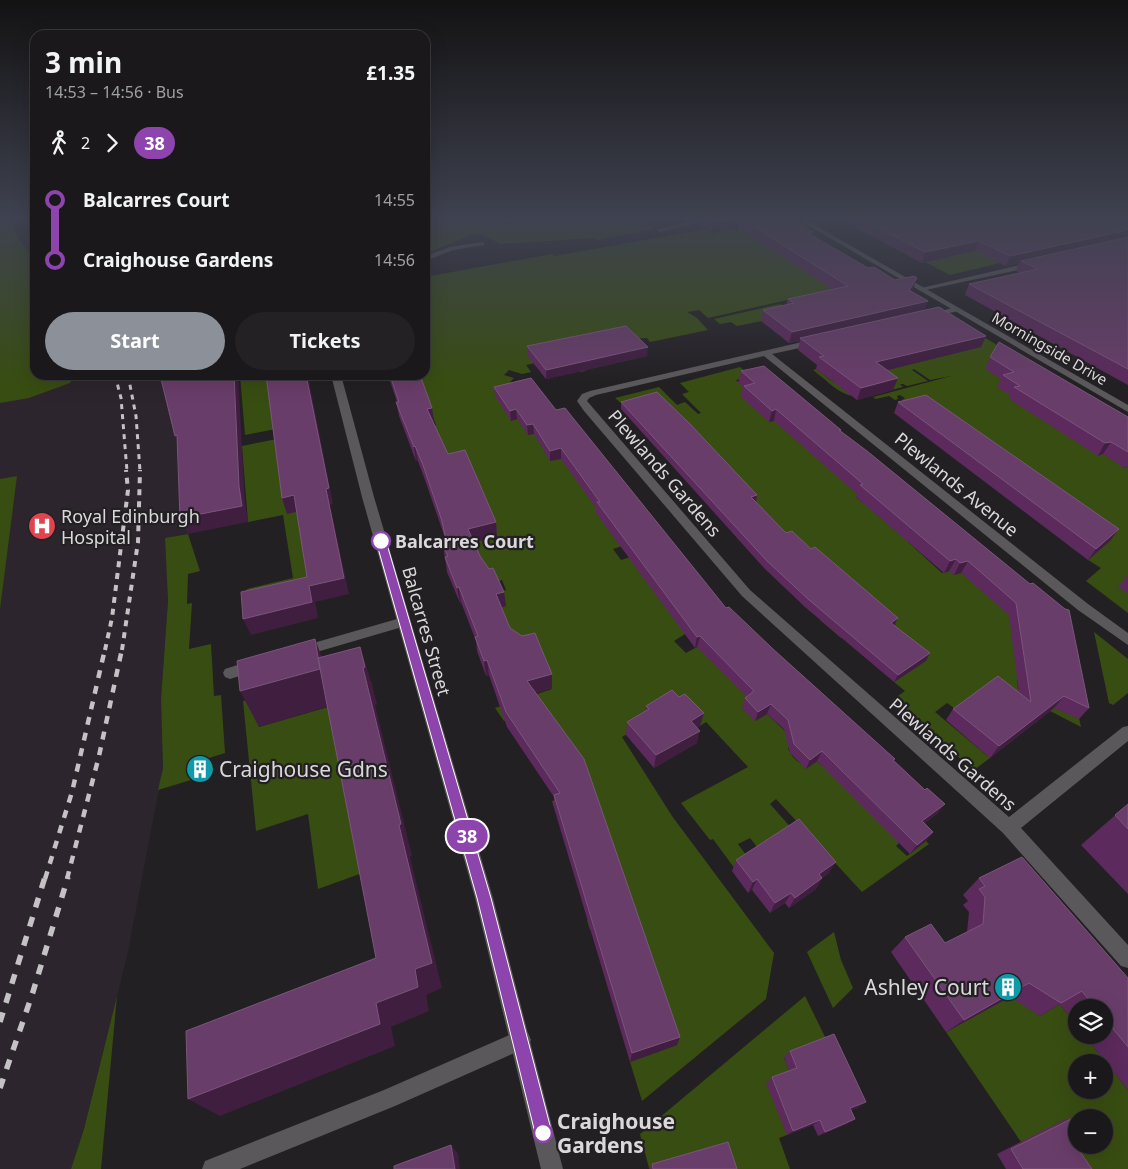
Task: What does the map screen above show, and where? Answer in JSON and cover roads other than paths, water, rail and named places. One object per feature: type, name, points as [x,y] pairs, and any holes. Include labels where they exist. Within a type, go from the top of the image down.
[{"type":"street","name":"Morningside Drive","points":[[896,275],[1123,403],[1128,409]]},
{"type":"street","points":[[921,289],[985,275]]},
{"type":"street","points":[[920,317],[956,309]]},
{"type":"street","name":"Plewlands Gardens","points":[[830,338],[593,393],[584,397],[582,401],[746,593],[1009,827]]},
{"type":"street","name":"Plewlands Avenue","points":[[766,354],[1076,601],[1128,640]]},
{"type":"street","name":"Balcarres Street","points":[[337,380],[404,622],[482,889],[521,1040]]},
{"type":"street","points":[[292,654],[404,622]]},
{"type":"street","points":[[230,673],[266,663]]},
{"type":"street","points":[[1128,732],[1009,827],[1128,959]]},
{"type":"street","points":[[213,1169],[388,1099],[521,1040],[552,1169]]},
{"type":"railway","points":[[116,380],[121,398],[127,471]]},
{"type":"railway","points":[[129,380],[136,416],[140,471]]},
{"type":"railway","points":[[105,650],[112,618],[128,490],[126,470]]},
{"type":"railway","points":[[122,650],[138,542],[140,471]]},
{"type":"railway","points":[[45,879],[72,792],[105,649]]},
{"type":"railway","points":[[67,879],[99,756],[122,649]]},
{"type":"railway","points":[[0,1022],[45,877]]},
{"type":"railway","points":[[0,1088],[32,995],[68,877]]},
{"type":"place","name":"Royal Edinburgh Hospital","points":[[42,526]]},
{"type":"place","name":"Balcarres Court","points":[[381,541]]},
{"type":"place","name":"Craighouse Gdns","points":[[200,769]]},
{"type":"place","name":"Ashley Court","points":[[1008,987]]},
{"type":"place","name":"Craighouse Gardens","points":[[543,1133]]}]
